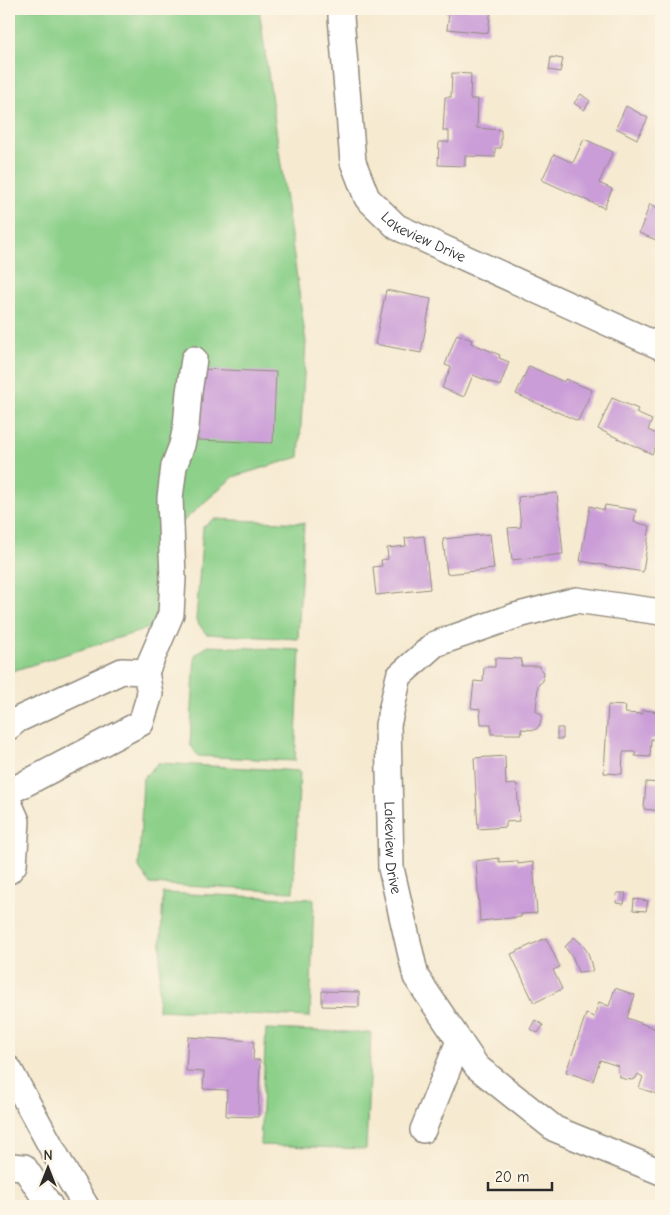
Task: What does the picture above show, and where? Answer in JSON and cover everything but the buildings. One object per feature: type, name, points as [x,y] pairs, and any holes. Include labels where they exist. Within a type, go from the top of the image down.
[{"type":"street","name":"Lakeview Drive","points":[[342,9],[340,17],[353,162],[367,198],[397,227],[661,347]]},
{"type":"street","points":[[9,792],[141,724],[150,694],[146,672],[171,614],[173,578],[170,498],[174,466],[182,445],[186,426],[194,359]]},
{"type":"street","name":"Lakeview Drive","points":[[661,612],[576,600],[515,616],[435,644],[399,676],[388,725],[391,868],[416,977],[477,1068],[555,1129],[661,1172]]},
{"type":"street","points":[[9,727],[17,720],[122,671],[146,672]]},
{"type":"street","points":[[9,803],[18,821],[14,865],[9,871]]},
{"type":"street","points":[[423,1130],[460,1041]]},
{"type":"street","points":[[9,1069],[65,1172],[86,1206]]},
{"type":"street","points":[[9,1166],[24,1167],[50,1206]]},
{"type":"green space","points":[[9,9],[259,9],[306,342],[299,457],[233,477],[180,524],[176,620],[9,672]]},
{"type":"green space","points":[[214,519],[304,523],[298,639],[206,634],[196,620],[203,527]]},
{"type":"green space","points":[[208,646],[300,650],[295,761],[198,756],[190,744],[195,655]]},
{"type":"green space","points":[[158,763],[300,771],[293,892],[150,884],[139,867],[143,778]]},
{"type":"green space","points":[[163,893],[314,899],[310,1017],[158,1010]]},
{"type":"green space","points":[[266,1029],[371,1033],[366,1149],[260,1145]]}]
